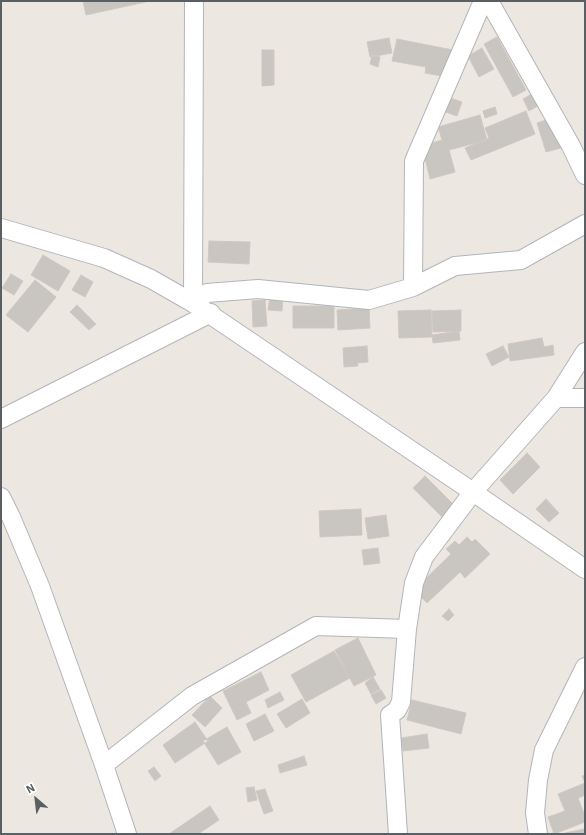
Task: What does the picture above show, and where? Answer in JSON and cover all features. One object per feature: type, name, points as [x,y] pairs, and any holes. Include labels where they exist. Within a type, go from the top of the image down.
[{"type":"street","points":[[193,302],[194,1]]},
{"type":"street","points":[[413,287],[414,162],[483,1]]},
{"type":"street","points":[[489,1],[571,146],[585,175]]},
{"type":"street","points":[[193,302],[207,293],[258,289],[369,300],[413,287],[455,266],[521,260],[585,224]]},
{"type":"street","points":[[1,228],[104,258],[151,279],[193,302],[585,569]]},
{"type":"street","points":[[1,420],[211,313]]},
{"type":"street","points":[[398,834],[390,715],[397,710],[402,702],[407,629],[414,583],[424,557],[473,492],[556,398],[585,352]]},
{"type":"street","points":[[556,398],[585,398]]},
{"type":"street","points":[[1,497],[40,586],[104,765],[126,834]]},
{"type":"street","points":[[104,765],[192,696],[316,626],[407,629]]},
{"type":"street","points":[[538,834],[535,814],[538,780],[544,750],[585,667]]},
{"type":"building","points":[[83,1],[150,1],[86,15]]},
{"type":"building","points":[[497,37],[526,90],[513,97],[484,44]]},
{"type":"building","points":[[389,38],[392,53],[370,57],[367,42]]},
{"type":"building","points":[[397,39],[453,50],[447,77],[425,73],[426,67],[392,61]]},
{"type":"building","points":[[482,48],[494,69],[479,77],[468,56]]},
{"type":"building","points":[[262,50],[274,50],[274,85],[262,86]]},
{"type":"building","points":[[372,55],[380,57],[378,67],[370,64]]},
{"type":"building","points":[[535,92],[541,104],[529,111],[523,99]]},
{"type":"building","points":[[448,97],[462,102],[457,116],[443,111]]},
{"type":"building","points":[[495,107],[497,114],[485,118],[483,111]]},
{"type":"building","points":[[526,111],[535,134],[471,160],[465,148],[489,138],[485,128]]},
{"type":"building","points":[[480,115],[487,140],[449,150],[455,172],[430,179],[422,146],[442,140],[438,127]]},
{"type":"building","points":[[552,118],[561,148],[546,152],[537,123]]},
{"type":"building","points":[[209,241],[250,242],[249,264],[208,262]]},
{"type":"building","points":[[43,255],[70,271],[58,291],[31,275]]},
{"type":"building","points":[[11,274],[23,281],[14,295],[2,288]]},
{"type":"building","points":[[81,275],[93,282],[85,297],[72,290]]},
{"type":"building","points":[[35,280],[56,297],[28,332],[6,315]]},
{"type":"building","points":[[270,297],[283,298],[282,311],[268,310]]},
{"type":"building","points":[[265,300],[267,326],[253,327],[252,301]]},
{"type":"building","points":[[77,305],[96,324],[89,330],[70,312]]},
{"type":"building","points":[[293,306],[334,306],[334,328],[293,328]]},
{"type":"building","points":[[369,308],[370,328],[338,330],[337,310]]},
{"type":"building","points":[[431,310],[432,337],[399,338],[398,311]]},
{"type":"building","points":[[461,310],[461,331],[433,332],[432,311]]},
{"type":"building","points":[[459,331],[460,340],[433,343],[432,335]]},
{"type":"building","points":[[542,338],[544,347],[553,345],[554,355],[510,361],[508,344]]},
{"type":"building","points":[[367,346],[368,362],[357,363],[358,366],[344,367],[343,348]]},
{"type":"building","points":[[503,346],[509,357],[492,366],[486,354]]},
{"type":"building","points":[[527,453],[540,467],[513,494],[500,480]]},
{"type":"building","points":[[425,476],[454,505],[442,517],[413,488]]},
{"type":"building","points":[[546,499],[559,513],[549,522],[536,509]]},
{"type":"building","points":[[361,509],[362,535],[320,537],[319,511]]},
{"type":"building","points":[[386,515],[389,536],[368,539],[365,518]]},
{"type":"building","points":[[467,537],[472,542],[475,539],[490,554],[465,578],[460,572],[427,603],[414,590],[451,554],[446,549],[455,541],[459,545]]},
{"type":"building","points":[[378,548],[380,563],[364,565],[362,550]]},
{"type":"building","points":[[449,609],[454,615],[448,621],[442,616]]},
{"type":"building","points":[[358,638],[376,675],[354,686],[335,650]]},
{"type":"building","points":[[334,651],[350,678],[306,702],[291,675]]},
{"type":"building","points":[[261,672],[269,690],[246,702],[251,713],[237,720],[223,691]]},
{"type":"building","points":[[373,677],[380,689],[371,694],[365,683]]},
{"type":"building","points":[[381,690],[386,698],[376,704],[371,695]]},
{"type":"building","points":[[280,692],[284,700],[268,708],[265,700]]},
{"type":"building","points":[[210,696],[222,708],[205,727],[192,715]]},
{"type":"building","points":[[302,699],[310,713],[286,728],[277,714]]},
{"type":"building","points":[[412,700],[466,713],[461,734],[407,720]]},
{"type":"building","points":[[265,714],[274,731],[254,741],[246,724]]},
{"type":"building","points":[[195,722],[208,741],[175,763],[163,745]]},
{"type":"building","points":[[227,727],[241,752],[218,765],[203,741]]},
{"type":"building","points":[[427,734],[429,748],[403,751],[401,738]]},
{"type":"building","points":[[304,756],[307,765],[280,773],[278,765]]},
{"type":"building","points":[[154,767],[161,776],[155,781],[148,771]]},
{"type":"building","points":[[585,775],[585,783],[582,776]]},
{"type":"building","points":[[585,783],[585,795],[578,798],[585,816],[585,822],[554,834],[548,817],[565,811],[558,794]]},
{"type":"building","points":[[254,787],[257,800],[248,802],[246,788]]},
{"type":"building","points":[[265,789],[273,811],[264,814],[256,791]]},
{"type":"building","points":[[210,806],[219,820],[198,834],[169,834]]},
{"type":"building","points":[[584,829],[585,834],[561,834]]}]
